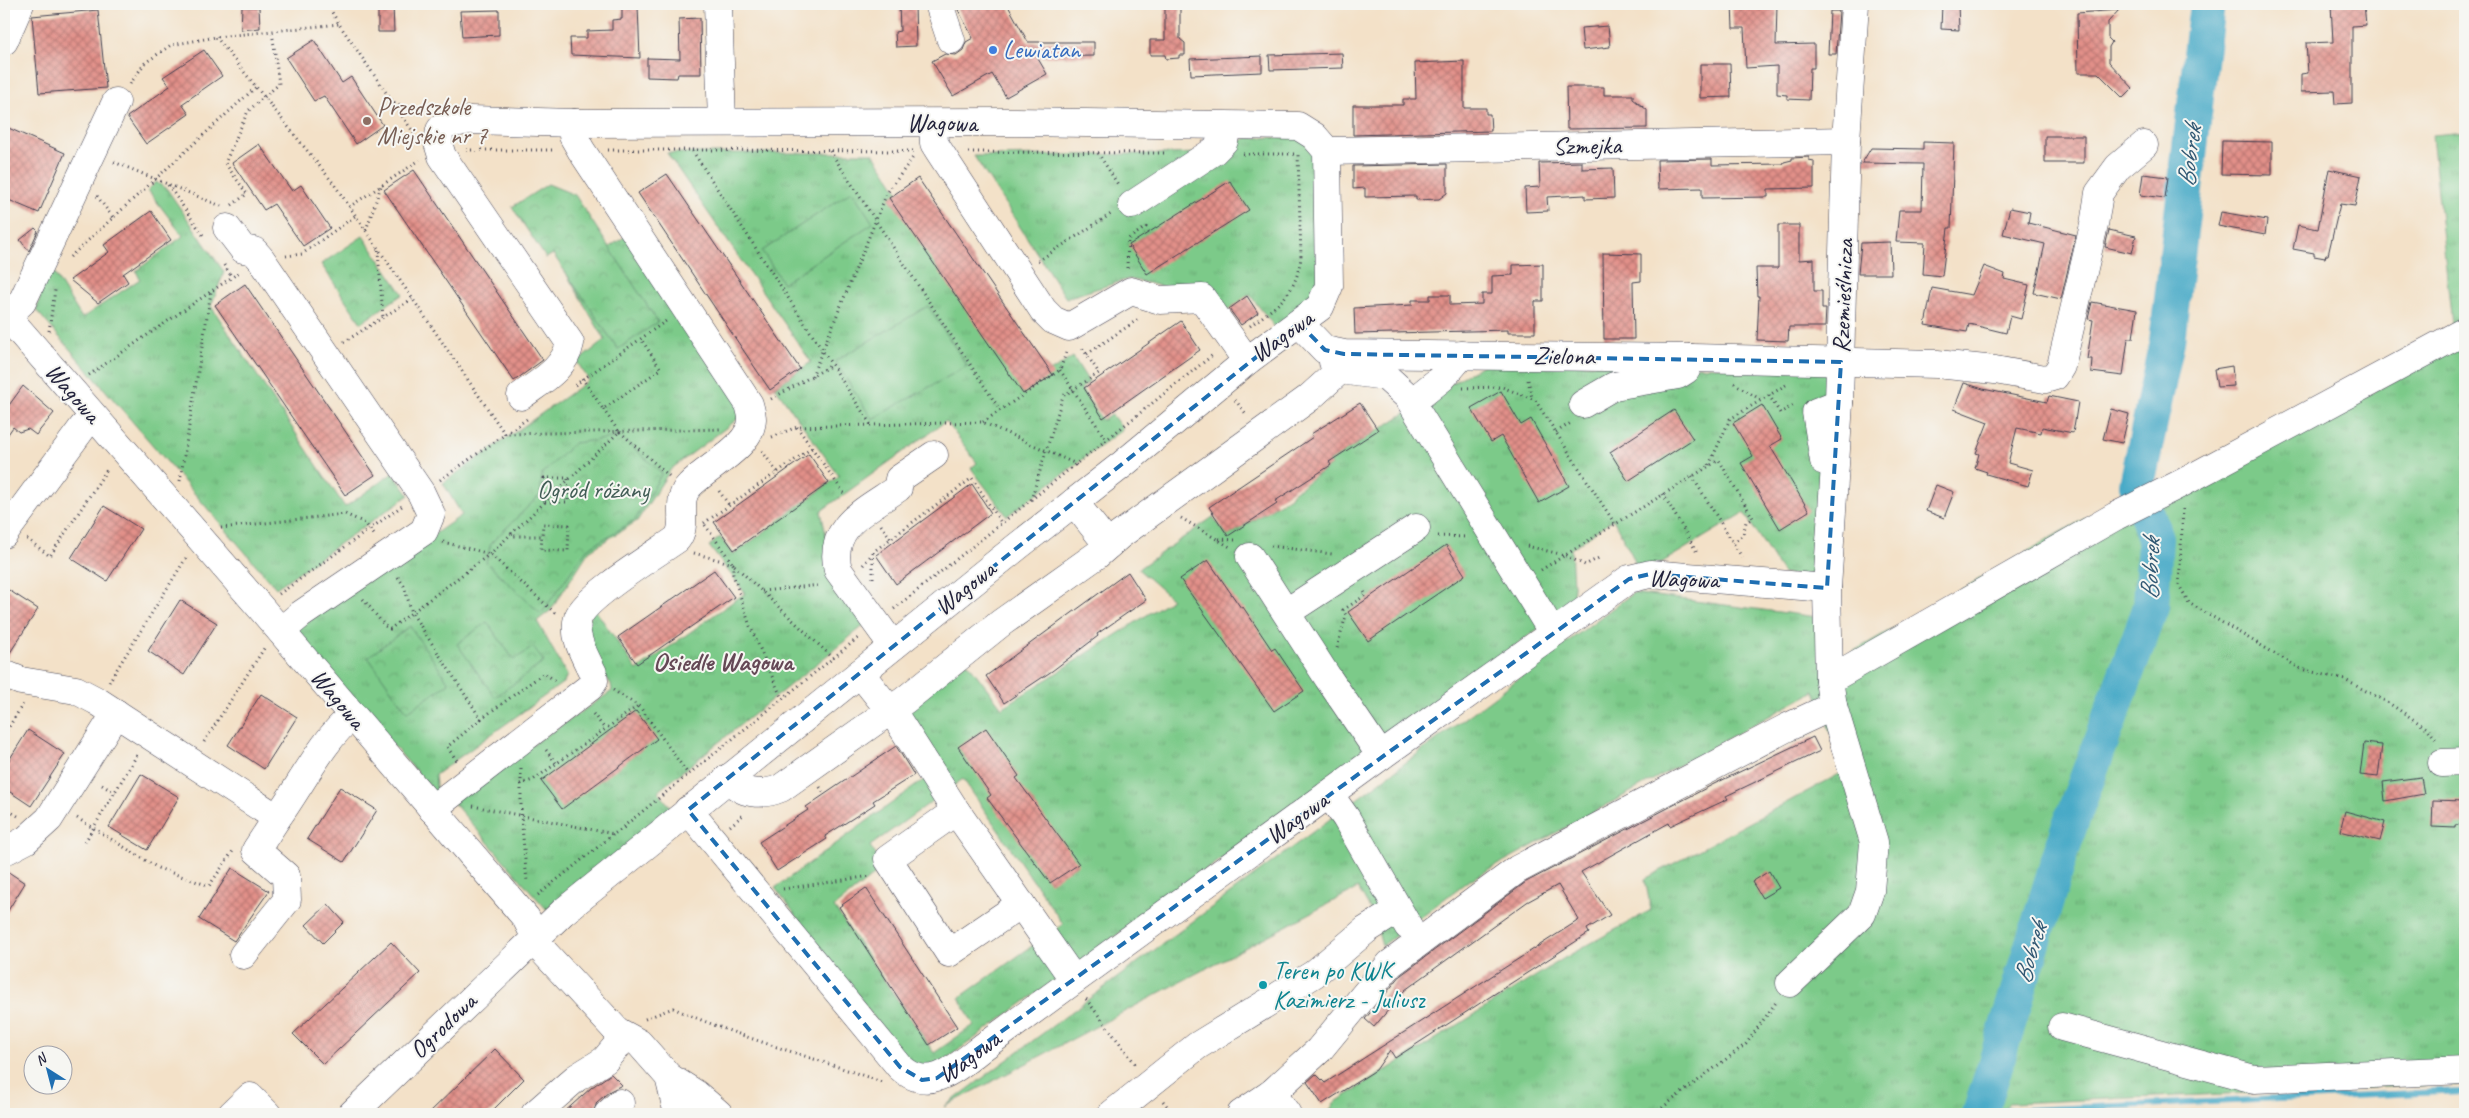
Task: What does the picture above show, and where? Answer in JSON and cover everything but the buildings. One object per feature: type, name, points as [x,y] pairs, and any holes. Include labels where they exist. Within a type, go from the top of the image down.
[{"type":"street","points":[[4,40],[20,4]]},
{"type":"street","points":[[718,4],[722,122]]},
{"type":"street","points":[[939,4],[951,40]]},
{"type":"street","name":"Rzemieślnicza","points":[[1790,982],[1862,914],[1870,891],[1874,842],[1833,706],[1829,680],[1827,588],[1839,403],[1828,361],[1855,4]]},
{"type":"street","points":[[11,310],[92,153],[116,102]]},
{"type":"street","name":"Wagowa","points":[[11,310],[94,418],[123,451],[214,534],[275,635],[439,803],[531,920],[563,912],[1048,522],[1123,464],[1221,382],[1240,350],[1300,323],[1320,307],[1329,286],[1327,153],[1314,136],[1298,126],[1016,122],[933,124],[722,122],[574,124],[470,120],[444,125]]},
{"type":"street","points":[[439,803],[590,687],[594,681],[593,673],[577,632],[578,618],[596,597],[687,532],[681,508],[688,486],[755,434],[749,404],[581,150],[573,136],[574,124]]},
{"type":"street","points":[[933,124],[934,143],[1043,310],[1054,320],[1069,327],[1131,291],[1160,300],[1202,298],[1240,350]]},
{"type":"street","points":[[444,125],[440,130],[435,155],[570,343],[567,356],[560,366],[525,407]]},
{"type":"street","points":[[1131,203],[1210,154],[1224,141],[1227,126]]},
{"type":"street","name":"Szmejka","points":[[1327,153],[1846,141]]},
{"type":"street","name":"Zielona","points":[[1333,357],[1462,355],[1937,364],[1995,370],[2045,379],[2055,376],[2061,366],[2094,225],[2099,193],[2118,167],[2144,145]]},
{"type":"street","points":[[216,233],[243,249],[254,251],[261,258],[421,493],[431,514],[424,531],[300,615],[275,635]]},
{"type":"street","points":[[1300,323],[1333,357],[1385,376],[1420,396],[1494,538],[1552,633]]},
{"type":"street","points":[[1829,680],[2116,516],[2176,486],[2465,331]]},
{"type":"street","points":[[1420,396],[1442,378],[1462,355]]},
{"type":"street","points":[[728,778],[736,787],[752,793],[775,791],[889,711],[1001,624],[1309,398],[1333,357]]},
{"type":"street","points":[[1576,414],[1614,386],[1678,375],[1686,370],[1691,358]]},
{"type":"street","points":[[4,534],[83,427],[94,418]]},
{"type":"street","points":[[893,646],[838,570],[835,558],[836,545],[842,531],[859,515],[898,488],[899,479],[934,455]]},
{"type":"street","points":[[1083,495],[1108,545]]},
{"type":"street","points":[[1287,612],[1416,528]]},
{"type":"street","points":[[1253,548],[1287,612],[1328,678],[1382,756]]},
{"type":"street","name":"Wagowa","points":[[688,810],[727,832],[900,1067],[908,1075],[922,1080],[936,1078],[950,1071],[1329,794],[1629,579],[1650,574],[1827,588]]},
{"type":"street","points":[[4,674],[21,681],[76,690],[106,707],[277,818]]},
{"type":"street","points":[[856,676],[899,722],[956,811],[1074,980]]},
{"type":"street","points":[[1241,1114],[1279,1104],[1319,1050],[1390,964],[1518,869],[1786,728],[1833,706]]},
{"type":"street","points":[[7,850],[26,840],[49,819],[106,707]]},
{"type":"street","points":[[243,955],[287,900],[286,876],[256,850],[331,738],[342,724],[352,716]]},
{"type":"street","points":[[1329,794],[1346,818],[1418,943]]},
{"type":"street","points":[[956,811],[888,859],[895,873],[949,952],[1021,904]]},
{"type":"street","points":[[1112,1114],[1197,1046],[1314,974],[1366,930],[1398,910]]},
{"type":"street","points":[[531,920],[542,950],[617,1031],[639,1043],[669,1077],[696,1094],[719,1114]]},
{"type":"street","name":"Ogrodowa","points":[[352,1114],[531,920]]},
{"type":"street","points":[[2062,1027],[2254,1079],[2465,1070]]},
{"type":"street","points":[[535,1114],[576,1078],[605,1060],[619,1042],[617,1031]]},
{"type":"street","points":[[669,1077],[678,1114]]},
{"type":"street","points":[[232,1114],[250,1097],[267,1114]]},
{"type":"path","points":[[327,4],[393,103],[444,125]]},
{"type":"path","points":[[116,102],[145,64],[172,45],[339,24]]},
{"type":"path","points":[[92,153],[228,208],[248,194],[225,163],[248,111],[279,84],[272,31]]},
{"type":"path","points":[[216,38],[334,184],[504,434]]},
{"type":"path","points":[[68,259],[256,87]]},
{"type":"path","points":[[349,207],[435,155],[453,150],[918,151],[887,193],[812,376]]},
{"type":"path","points":[[692,150],[871,425]]},
{"type":"path","points":[[829,151],[1000,410]]},
{"type":"path","points":[[939,151],[1173,153]]},
{"type":"path","points":[[1098,153],[1146,227],[1128,239],[1123,295]]},
{"type":"path","points":[[1210,154],[1327,153]]},
{"type":"path","points":[[531,920],[538,894],[1106,441],[1240,350],[1286,298],[1299,273],[1301,257],[1298,154]]},
{"type":"path","points":[[168,184],[216,233]]},
{"type":"path","points":[[366,231],[381,186]]},
{"type":"path","points":[[1019,274],[1131,203]]},
{"type":"path","points":[[93,383],[87,376],[261,258],[302,254],[355,216]]},
{"type":"path","points":[[378,250],[384,317]]},
{"type":"path","points":[[222,262],[232,277]]},
{"type":"path","points":[[11,310],[49,332],[56,282]]},
{"type":"path","points":[[175,478],[180,484],[211,292]]},
{"type":"path","points":[[327,354],[412,299]]},
{"type":"path","points":[[1031,501],[1063,396],[1099,373],[1087,354],[1152,309],[1160,300]]},
{"type":"path","points":[[568,390],[685,307]]},
{"type":"path","points":[[604,409],[661,369],[641,339]]},
{"type":"path","points":[[982,422],[1060,370],[1070,342]]},
{"type":"path","points":[[1709,466],[1730,419],[1806,372],[1828,361]]},
{"type":"path","points":[[755,434],[812,376],[832,365]]},
{"type":"path","points":[[1060,370],[1123,464]]},
{"type":"path","points":[[1528,378],[1532,399],[1556,432],[1615,524]]},
{"type":"path","points":[[583,379],[619,432],[685,493],[687,532],[683,550],[733,564]]},
{"type":"path","points":[[1221,382],[1261,433]]},
{"type":"path","points":[[1420,396],[1502,387],[1532,399]]},
{"type":"path","points":[[1769,395],[1780,413]]},
{"type":"path","points":[[276,595],[504,434],[525,407]]},
{"type":"path","points":[[1556,432],[1576,414]]},
{"type":"path","points":[[504,434],[732,429],[755,434],[777,433],[797,426],[982,422],[1076,465]]},
{"type":"path","points":[[797,426],[859,515]]},
{"type":"path","points":[[351,580],[367,604],[390,629],[490,554],[568,478],[619,432]]},
{"type":"path","points":[[755,434],[777,472]]},
{"type":"path","points":[[687,532],[812,448]]},
{"type":"path","points":[[50,556],[114,458],[123,451]]},
{"type":"path","points":[[1522,582],[1719,460],[1753,518],[1746,522],[1743,535],[1733,543]]},
{"type":"path","points":[[1076,465],[1083,495]]},
{"type":"path","points":[[1692,476],[1759,582]]},
{"type":"path","points":[[544,502],[544,478],[568,478]]},
{"type":"path","points":[[544,502],[568,502],[568,478]]},
{"type":"path","points":[[873,581],[873,552],[972,478],[1018,546]]},
{"type":"path","points":[[2176,486],[2184,516],[2179,585],[2189,603],[2301,669],[2346,680],[2387,702],[2428,729],[2454,763]]},
{"type":"path","points":[[1663,494],[1713,579]]},
{"type":"path","points":[[1031,501],[1048,522]]},
{"type":"path","points":[[106,707],[214,534],[346,514],[364,523],[389,555],[391,564],[404,586],[412,613],[482,719]]},
{"type":"path","points":[[543,524],[569,526],[568,551],[542,550],[542,536],[543,524]]},
{"type":"path","points":[[1416,528],[1422,535],[1494,538]]},
{"type":"path","points":[[424,531],[431,539],[490,554],[577,632]]},
{"type":"path","points":[[687,532],[733,564],[833,658],[856,676]]},
{"type":"path","points":[[511,533],[514,536],[542,536]]},
{"type":"path","points":[[1219,539],[1253,548],[1338,555],[1351,570],[1366,595],[1344,610],[1346,615],[1328,678]]},
{"type":"path","points":[[1564,555],[1585,565],[1601,557]]},
{"type":"path","points":[[733,564],[733,574],[750,626],[782,699],[799,722]]},
{"type":"path","points":[[762,591],[847,584]]},
{"type":"path","points":[[191,762],[275,635]]},
{"type":"path","points":[[471,778],[447,747],[482,719],[544,673],[559,683],[572,702]]},
{"type":"path","points":[[594,681],[610,688],[638,706],[688,774]]},
{"type":"path","points":[[4,735],[36,683]]},
{"type":"path","points":[[520,784],[533,780],[638,706]]},
{"type":"path","points":[[85,842],[149,735]]},
{"type":"path","points":[[507,750],[521,769],[521,815],[531,920]]},
{"type":"path","points":[[102,785],[115,793]]},
{"type":"path","points":[[727,832],[775,791]]},
{"type":"path","points":[[439,803],[452,803],[521,815],[614,834]]},
{"type":"path","points":[[57,806],[158,868],[209,886],[236,847]]},
{"type":"path","points":[[623,827],[651,828],[657,836]]},
{"type":"path","points":[[776,882],[782,889],[895,873]]},
{"type":"path","points":[[1074,980],[1096,1013],[1173,1114]]},
{"type":"path","points":[[1654,1114],[1746,1044],[1790,982]]},
{"type":"path","points":[[617,1031],[673,1008],[712,1026],[883,1083]]},
{"type":"highlighted area","points":[[1299,323],[1325,350],[1344,354],[1841,362],[1827,588],[1650,574],[1629,579],[937,1078],[922,1080],[900,1067],[688,810]]},
{"type":"green space","points":[[2465,132],[2465,318],[2452,325],[2432,135]]},
{"type":"green space","points":[[1301,137],[1322,166],[1318,300],[1277,330],[1250,295],[1225,312],[1179,290],[1129,279],[1066,298],[974,156],[1217,153],[1247,138]]},
{"type":"green space","points":[[667,153],[873,153],[1027,387],[1073,357],[1089,382],[1081,389],[1102,420],[1112,415],[1123,429],[1007,516],[971,468],[977,463],[946,421],[821,511],[835,579],[866,624],[658,791],[674,812],[547,910],[451,800],[612,691],[611,684],[591,657],[581,638],[594,608],[637,670],[745,593],[709,546],[720,537],[733,555],[839,476],[775,387],[811,362]]},
{"type":"green space","points":[[156,182],[167,189],[224,272],[211,306],[345,507],[393,473],[409,495],[276,588],[36,310],[50,267],[82,318],[140,279],[136,271],[183,236],[148,190]]},
{"type":"green space","points":[[548,184],[575,195],[658,322],[618,349],[553,254],[546,258],[512,207]]},
{"type":"green space","points":[[852,191],[873,223],[783,283],[762,251]]},
{"type":"green space","points":[[635,230],[755,406],[671,469],[637,521],[589,551],[551,610],[537,621],[567,675],[564,682],[435,775],[437,795],[293,632],[462,515],[443,483],[589,380],[577,362],[605,340],[567,275]]},
{"type":"green space","points":[[363,236],[403,294],[361,323],[321,264]]},
{"type":"green space","points":[[928,306],[967,366],[872,419],[835,361]]},
{"type":"green space","points":[[2465,343],[2465,1084],[2010,1103],[2000,1114],[1328,1114],[1334,1103],[1566,957],[1651,910],[1645,879],[1845,771],[1815,691],[1468,881],[1382,946],[1373,914],[1358,888],[944,1107],[1633,593],[1817,617],[1840,659],[2131,492],[2182,494]]},
{"type":"green space","points":[[1488,362],[1826,369],[1828,454],[1825,566],[1807,576],[1783,574],[1744,513],[1661,563],[1635,566],[1634,559],[1613,519],[1571,549],[1574,603],[920,1078],[775,888],[940,768],[901,710],[967,662],[1002,708],[1172,599],[1138,569],[1213,517],[1228,536],[1290,497],[1292,493],[1331,465],[1329,462]],"holes":[[[963,779],[1063,924],[959,998],[974,1025],[934,1053],[834,907],[884,867],[870,846]]]},
{"type":"green space","name":"Ogród różany","points":[[621,437],[662,473],[635,520],[587,549],[541,614],[486,562],[491,543],[540,495],[542,474],[574,443]]},
{"type":"green space","points":[[487,622],[514,660],[533,647],[544,662],[495,697],[457,644]]},
{"type":"green space","points":[[410,626],[449,683],[407,712],[368,657]]},
{"type":"waterway","name":"Bobrek","points":[[1980,1114],[2068,830],[2151,607],[2155,538],[2137,485],[2167,341],[2207,4]]},
{"type":"waterway","points":[[1980,1112],[2465,1091]]},
{"type":"place","name":"Lewiatan","points":[[993,50]]},
{"type":"place","name":"Przedszkole Miejskie nr 7","points":[[367,121]]},
{"type":"place","name":"Teren po KWK Kazimierz - Juliusz","points":[[1263,985]]},
{"type":"district","name":"Osiedle Wagowa","points":[[723,661]]}]
